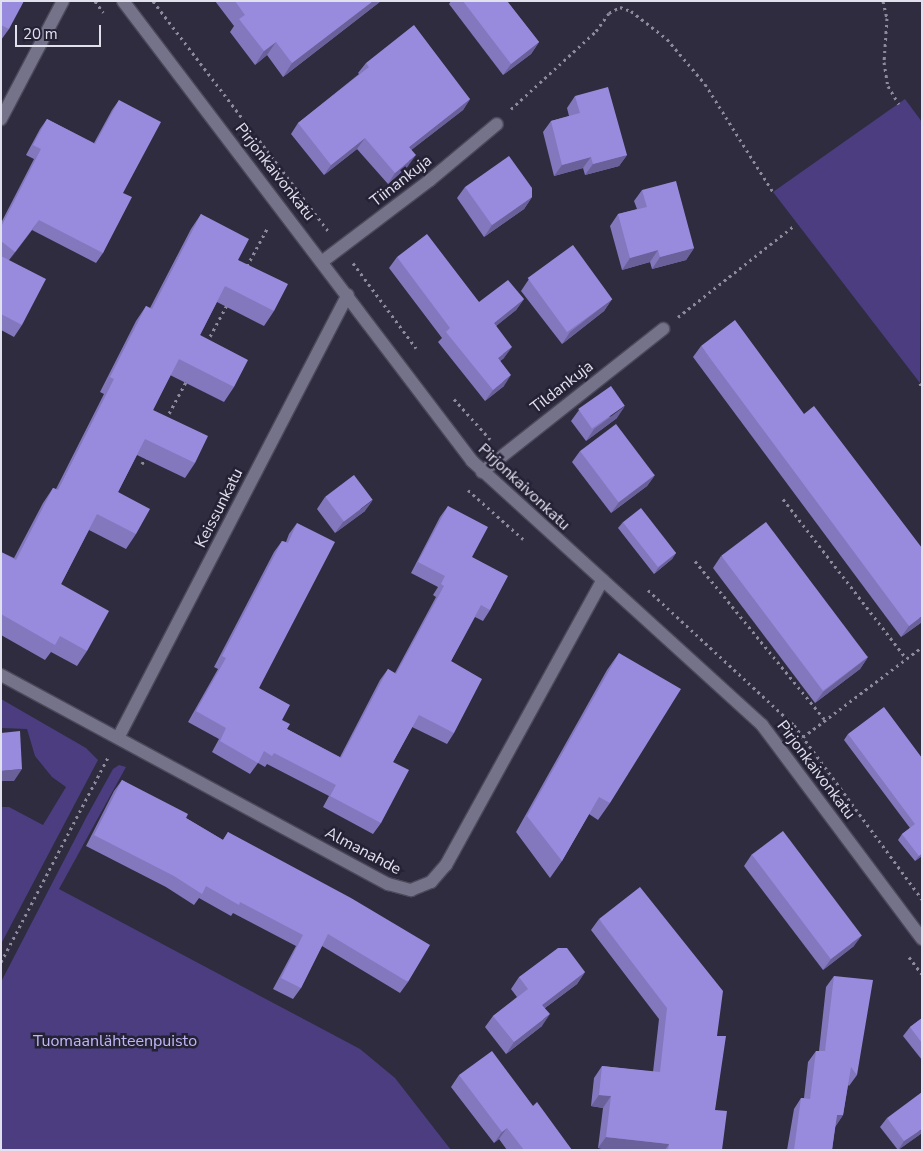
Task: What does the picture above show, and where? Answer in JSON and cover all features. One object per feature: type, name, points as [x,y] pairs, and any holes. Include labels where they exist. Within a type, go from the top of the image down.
[{"type":"street","points":[[1,118],[7,94],[63,1]]},
{"type":"street","name":"Pirjonkaivonkatu","points":[[123,1],[482,472],[762,725],[922,939]]},
{"type":"street","name":"Tiinankuja","points":[[322,261],[430,180],[497,124]]},
{"type":"street","name":"Keissunkatu","points":[[119,736],[348,295]]},
{"type":"street","name":"Tildankuja","points":[[482,472],[662,329]]},
{"type":"street","name":"Almanahde","points":[[1,675],[119,736],[388,884],[399,889],[420,888],[438,877],[446,865],[603,580]]},
{"type":"path","points":[[883,1],[888,18],[884,62],[888,86],[899,104]]},
{"type":"path","points":[[497,124],[596,31],[608,13],[620,7],[640,16],[667,39],[705,84],[773,192]]},
{"type":"path","points":[[662,329],[795,225]]},
{"type":"path","points":[[244,271],[268,227]]},
{"type":"path","points":[[203,350],[230,297]]},
{"type":"path","points":[[161,429],[189,376]]},
{"type":"path","points":[[920,383],[922,388]]},
{"type":"path","points":[[142,464],[152,446]]},
{"type":"path","points":[[783,498],[906,658]]},
{"type":"path","points":[[695,561],[825,720]]},
{"type":"path","points":[[803,737],[922,647]]},
{"type":"path","points":[[1,962],[119,736]]},
{"type":"green space","points":[[905,99],[922,122],[920,383],[773,192]]},
{"type":"green space","points":[[1,699],[86,748],[98,760],[1,944],[1,807],[9,807],[43,825],[66,787],[52,777],[35,756],[27,729],[1,728]]},
{"type":"green space","name":"Tuomaanlähteenpuisto","points":[[119,765],[126,767],[59,889],[360,1049],[395,1078],[451,1150],[1,1150],[1,982],[87,816],[113,769]]},
{"type":"building","points":[[1,1],[24,1],[9,29],[1,25]]},
{"type":"building","points":[[235,1],[373,1],[292,63],[276,42],[264,51],[239,19],[245,15]]},
{"type":"building","points":[[463,1],[507,1],[539,42],[511,64]]},
{"type":"building","points":[[414,25],[470,99],[409,147],[416,155],[395,173],[365,138],[331,165],[298,123],[369,67],[366,63]]},
{"type":"building","points":[[608,87],[627,155],[593,164],[591,157],[562,165],[551,121],[580,113],[575,96]]},
{"type":"building","points":[[119,100],[161,122],[123,193],[132,197],[103,253],[39,220],[15,252],[1,241],[1,227],[41,149],[33,145],[47,119],[95,144]]},
{"type":"building","points":[[509,156],[532,188],[532,197],[492,225],[465,187]]},
{"type":"building","points":[[676,181],[694,248],[660,257],[658,250],[630,258],[618,214],[647,207],[642,190]]},
{"type":"building","points":[[201,214],[249,239],[238,260],[288,284],[274,311],[225,286],[200,335],[248,360],[234,387],[179,359],[153,410],[208,436],[195,463],[145,439],[118,492],[150,509],[136,534],[97,514],[61,584],[109,611],[87,651],[60,636],[55,645],[1,614],[1,552],[16,560],[53,488],[58,490],[114,379],[110,377],[146,306],[152,309]]},
{"type":"building","points":[[427,234],[479,302],[508,280],[524,299],[494,323],[512,347],[498,358],[511,375],[493,390],[446,332],[450,328],[397,257]]},
{"type":"building","points":[[573,245],[612,299],[567,332],[528,278]]},
{"type":"building","points":[[1,256],[46,279],[22,325],[1,314]]},
{"type":"building","points":[[735,320],[804,414],[814,406],[922,548],[922,616],[909,626],[701,346]]},
{"type":"building","points":[[611,386],[625,406],[592,429],[578,409]]},
{"type":"building","points":[[616,424],[655,475],[619,502],[580,451]]},
{"type":"building","points":[[354,475],[373,500],[344,521],[325,497]]},
{"type":"building","points":[[448,506],[488,527],[472,557],[508,576],[490,610],[481,605],[451,661],[482,679],[454,733],[419,715],[393,762],[409,770],[381,823],[330,796],[336,785],[274,753],[272,756],[264,751],[258,763],[220,741],[226,728],[196,711],[226,658],[222,656],[282,541],[288,543],[297,523],[335,542],[259,688],[290,705],[282,720],[290,724],[287,729],[341,758],[388,669],[396,674],[444,586],[441,584],[445,576],[418,562]]},
{"type":"building","points":[[641,508],[676,553],[658,567],[623,522]]},
{"type":"building","points":[[766,522],[868,657],[823,691],[721,556]]},
{"type":"building","points":[[619,653],[681,689],[610,803],[599,797],[562,861],[527,816]]},
{"type":"building","points":[[884,707],[922,758],[922,853],[919,856],[902,834],[915,824],[848,734]]},
{"type":"building","points":[[20,731],[22,769],[1,771],[1,733]]},
{"type":"building","points":[[122,780],[188,814],[186,818],[223,840],[228,832],[351,898],[430,945],[408,982],[328,934],[301,988],[281,978],[303,935],[240,902],[239,905],[206,886],[202,894],[174,876],[94,835]]},
{"type":"building","points":[[783,831],[862,936],[831,959],[752,854]]},
{"type":"building","points":[[640,887],[723,991],[717,1036],[726,1036],[715,1110],[727,1111],[722,1150],[668,1150],[669,1144],[606,1137],[611,1096],[599,1095],[602,1066],[660,1072],[667,1008],[599,919]]},
{"type":"building","points":[[558,948],[567,948],[585,972],[542,1005],[550,1014],[514,1042],[493,1016],[528,989],[519,977]]},
{"type":"building","points":[[834,976],[873,980],[857,1075],[851,1067],[843,1115],[837,1115],[832,1150],[794,1150],[801,1098],[810,1099],[816,1051],[825,1051]]},
{"type":"building","points":[[922,1018],[922,1043],[910,1027]]},
{"type":"building","points":[[492,1051],[533,1106],[537,1102],[572,1150],[524,1150],[507,1128],[502,1132],[459,1075]]},
{"type":"building","points":[[922,1092],[922,1129],[904,1141],[887,1118]]}]
